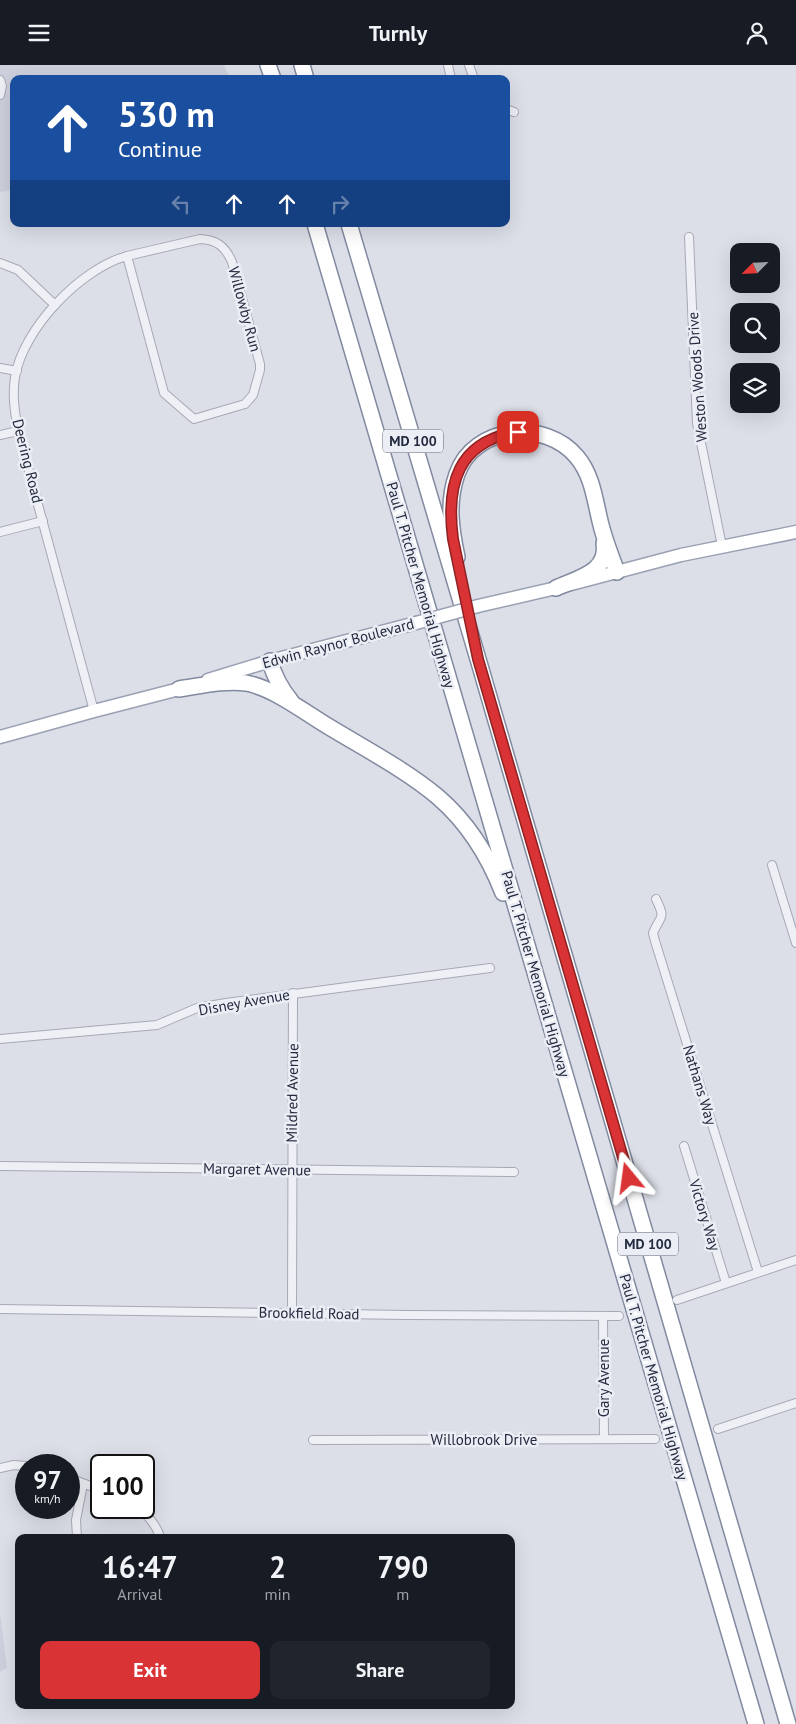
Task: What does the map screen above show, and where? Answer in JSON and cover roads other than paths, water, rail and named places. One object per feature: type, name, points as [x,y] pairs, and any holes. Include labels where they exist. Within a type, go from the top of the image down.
[{"type":"highway","name":"Paul T. Pitcher Memorial Highway","points":[[316,227],[756,1724]]},
{"type":"highway","name":"Paul T. Pitcher Memorial Highway","points":[[350,227],[478,659],[788,1724]]},
{"type":"highway","points":[[478,659],[450,519],[450,503],[458,472],[476,447],[503,434],[518,432],[542,435],[566,446],[576,455],[590,478],[602,527],[617,572]]},
{"type":"highway","points":[[556,587],[600,566],[605,550],[602,527]]},
{"type":"highway","points":[[270,661],[280,687],[296,706]]},
{"type":"highway","points":[[179,689],[228,682],[257,686],[296,706],[416,780],[438,797],[456,815],[481,848],[496,875],[512,918],[588,1151]]},
{"type":"main road","name":"Edwin Raynor Boulevard","points":[[0,737],[179,689],[270,661],[478,606],[681,555],[796,532]]},
{"type":"street","points":[[0,80],[2,86],[0,95]]},
{"type":"street","points":[[510,110],[514,112]]},
{"type":"street","name":"Weston Woods Drive","points":[[689,237],[698,423],[722,546]]},
{"type":"street","name":"Willowby Run","points":[[200,239],[212,240],[224,249],[232,262],[260,365],[253,395],[245,404],[194,419],[164,393],[127,256],[200,239]]},
{"type":"street","name":"Deering Road","points":[[94,711],[18,431],[14,403],[17,371],[26,345],[32,335],[56,305],[86,278],[108,263],[127,256]]},
{"type":"street","points":[[0,263],[18,270],[56,305]]},
{"type":"street","points":[[0,368],[17,371]]},
{"type":"street","points":[[0,435],[18,431]]},
{"type":"street","points":[[0,532],[43,521]]},
{"type":"street","points":[[772,865],[796,943]]},
{"type":"street","name":"Nathans Way","points":[[656,899],[663,913],[662,919],[653,933],[655,941],[758,1272]]},
{"type":"street","name":"Disney Avenue","points":[[0,1039],[157,1025],[197,1008],[294,993],[490,968]]},
{"type":"street","name":"Mildred Avenue","points":[[292,1313],[294,993]]},
{"type":"street","name":"Victory Way","points":[[684,1146],[726,1283]]},
{"type":"street","name":"Margaret Avenue","points":[[0,1166],[514,1172]]},
{"type":"street","points":[[677,1300],[796,1260]]},
{"type":"street","name":"Brookfield Road","points":[[0,1309],[619,1316]]},
{"type":"street","name":"Gary Avenue","points":[[603,1317],[604,1439]]},
{"type":"street","points":[[718,1429],[796,1403]]},
{"type":"street","name":"Willobrook Drive","points":[[313,1440],[655,1439]]},
{"type":"street","points":[[0,1467],[15,1465]]},
{"type":"street","points":[[80,1482],[90,1486]]},
{"type":"street","points":[[77,1534],[76,1520],[83,1483]]},
{"type":"street","points":[[151,1519],[159,1534]]}]
